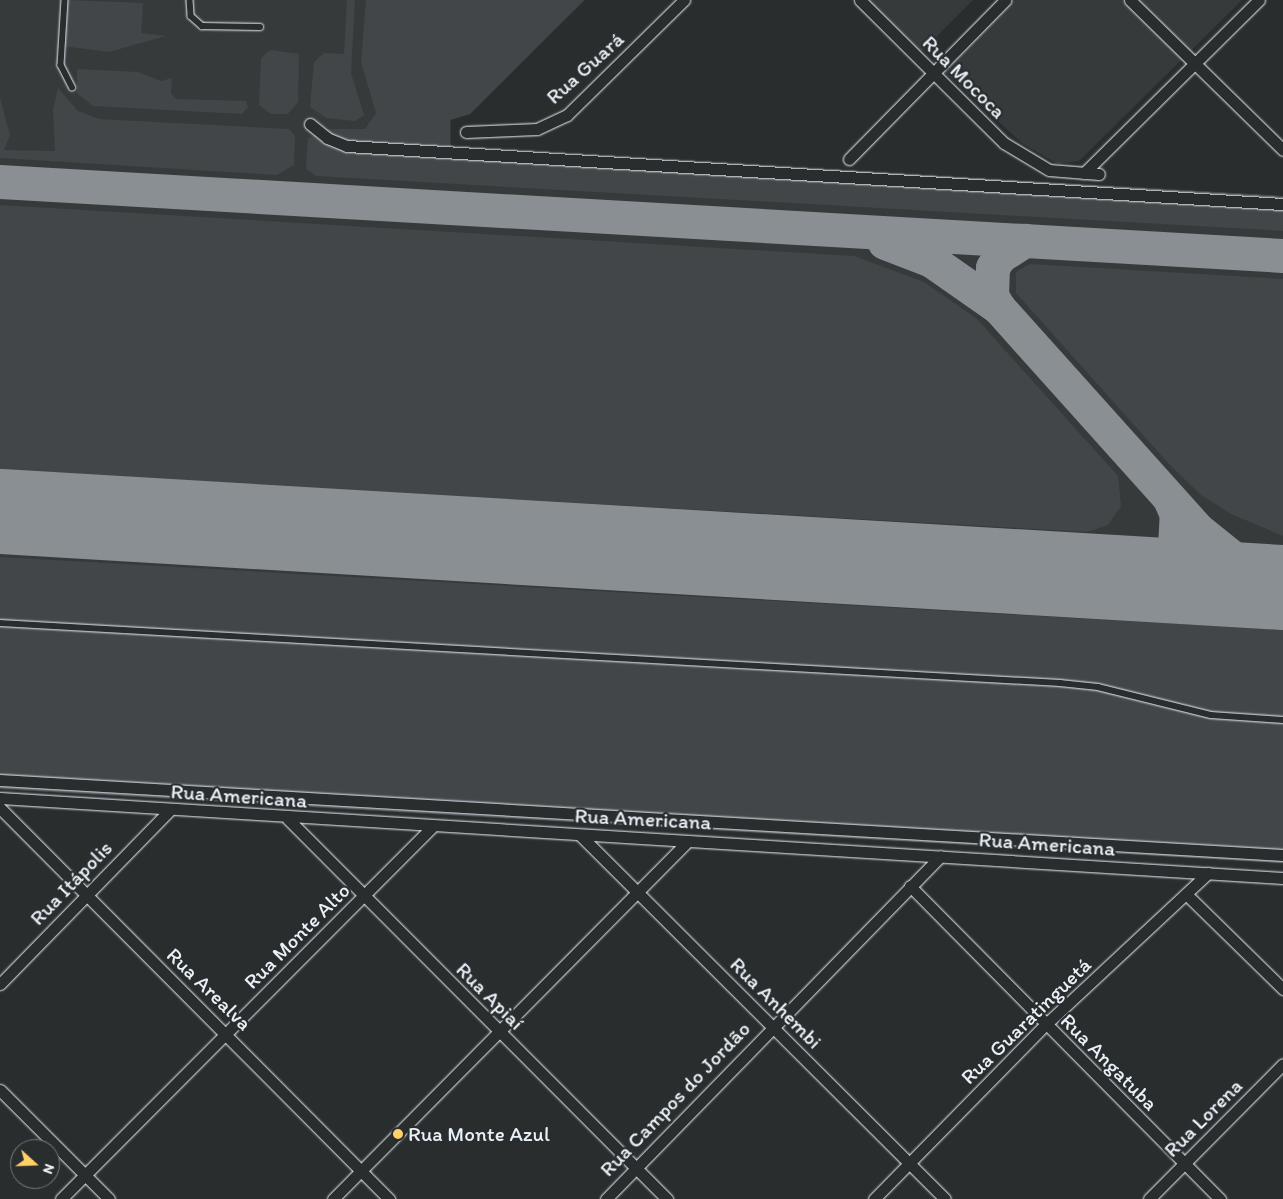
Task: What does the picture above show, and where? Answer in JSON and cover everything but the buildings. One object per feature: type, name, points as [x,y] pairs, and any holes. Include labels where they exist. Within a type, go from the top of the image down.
[{"type":"street","name":"Rua Guará","points":[[466,132],[537,130],[567,115],[684,0]]},
{"type":"street","name":"Rua Mococa","points":[[860,0],[1004,143],[1049,170],[1084,173]]},
{"type":"street","points":[[849,159],[1005,0]]},
{"type":"street","points":[[1130,0],[1283,150]]},
{"type":"street","points":[[1084,173],[1259,0]]},
{"type":"street","points":[[310,124],[327,138],[347,146],[1283,204]]},
{"type":"street","points":[[1084,173],[1099,174]]},
{"type":"street","points":[[0,780],[1283,855]]},
{"type":"street","name":"Rua Americana","points":[[0,798],[288,819],[580,834],[1283,878]]},
{"type":"street","name":"Rua Arealva","points":[[0,808],[84,894],[228,1032],[389,1199]]},
{"type":"street","name":"Rua Itápolis","points":[[0,984],[84,894],[170,810]]},
{"type":"street","name":"Rua Apiaí","points":[[288,819],[362,896],[667,1199]]},
{"type":"street","name":"Rua Monte Alto","points":[[61,1199],[433,826]]},
{"type":"street","name":"Rua Anhembi","points":[[580,834],[945,1199]]},
{"type":"street","points":[[333,1199],[500,1033],[688,841]]},
{"type":"street","name":"Rua Campos do Jordão","points":[[606,1199],[772,1025],[941,856]]},
{"type":"street","name":"Rua Guaratinguetá","points":[[874,1199],[1045,1025],[1208,873]]},
{"type":"street","name":"Rua Angatuba","points":[[910,886],[1045,1025],[1220,1199]]},
{"type":"street","points":[[1186,894],[1283,989]]},
{"type":"street","name":"Rua Lorena","points":[[1149,1199],[1283,1064]]},
{"type":"street","points":[[0,1090],[110,1199]]},
{"type":"lane","points":[[65,0],[61,65],[72,87]]},
{"type":"lane","points":[[190,0],[191,16],[202,26],[260,28]]},
{"type":"lane","points":[[0,623],[1060,683],[1098,687],[1211,715],[1283,720]]},
{"type":"shaded area","points":[[0,0],[585,0],[470,114],[451,120],[451,148],[1283,196],[1283,863],[0,789]]},
{"type":"shaded area","points":[[67,0],[143,3],[141,33],[166,36],[109,52],[63,46]]},
{"type":"shaded area","points":[[347,0],[355,0],[351,73],[364,115],[355,121],[326,118],[310,107],[314,62],[324,53],[344,54]]},
{"type":"shaded area","points":[[366,0],[584,0],[470,114],[450,120],[450,148],[1283,196],[1283,231],[316,176],[306,169],[308,138],[329,129],[365,129],[376,113],[361,62]]},
{"type":"shaded area","points":[[868,0],[973,0],[921,52]]},
{"type":"shaded area","points":[[1015,0],[1242,0],[1079,161],[1058,164],[1023,144],[945,72]]},
{"type":"shaded area","points":[[270,50],[299,54],[298,102],[288,114],[271,114],[259,105],[261,58]]},
{"type":"shaded area","points":[[77,69],[138,72],[161,81],[172,78],[171,93],[176,99],[246,101],[248,107],[242,114],[93,106],[77,93]]},
{"type":"shaded area","points":[[58,88],[78,111],[99,119],[289,129],[295,136],[294,165],[277,175],[0,158],[0,98],[10,135],[4,150],[55,151],[53,110]]},
{"type":"shaded area","points":[[0,205],[854,256],[924,282],[977,319],[1118,476],[1121,506],[1108,525],[1087,532],[0,470]]},
{"type":"shaded area","points":[[1030,264],[1283,279],[1283,536],[1231,514],[1201,495],[1169,464],[1016,293],[1016,272]]},
{"type":"shaded area","points":[[0,557],[1283,630],[1283,863],[0,789]]},
{"type":"taxiway","points":[[0,182],[1283,256]]},
{"type":"taxiway","points":[[999,308],[992,296],[993,268],[1000,257],[1025,241]]},
{"type":"taxiway","points":[[885,243],[932,261],[999,308],[1197,529],[1243,566],[1283,585]]},
{"type":"taxiway","points":[[1135,579],[1165,563],[1175,548],[1177,515],[1170,499]]},
{"type":"runway","points":[[0,511],[1283,587]]},
{"type":"place","name":"Rua Monte Azul","points":[[398,1134]]}]
